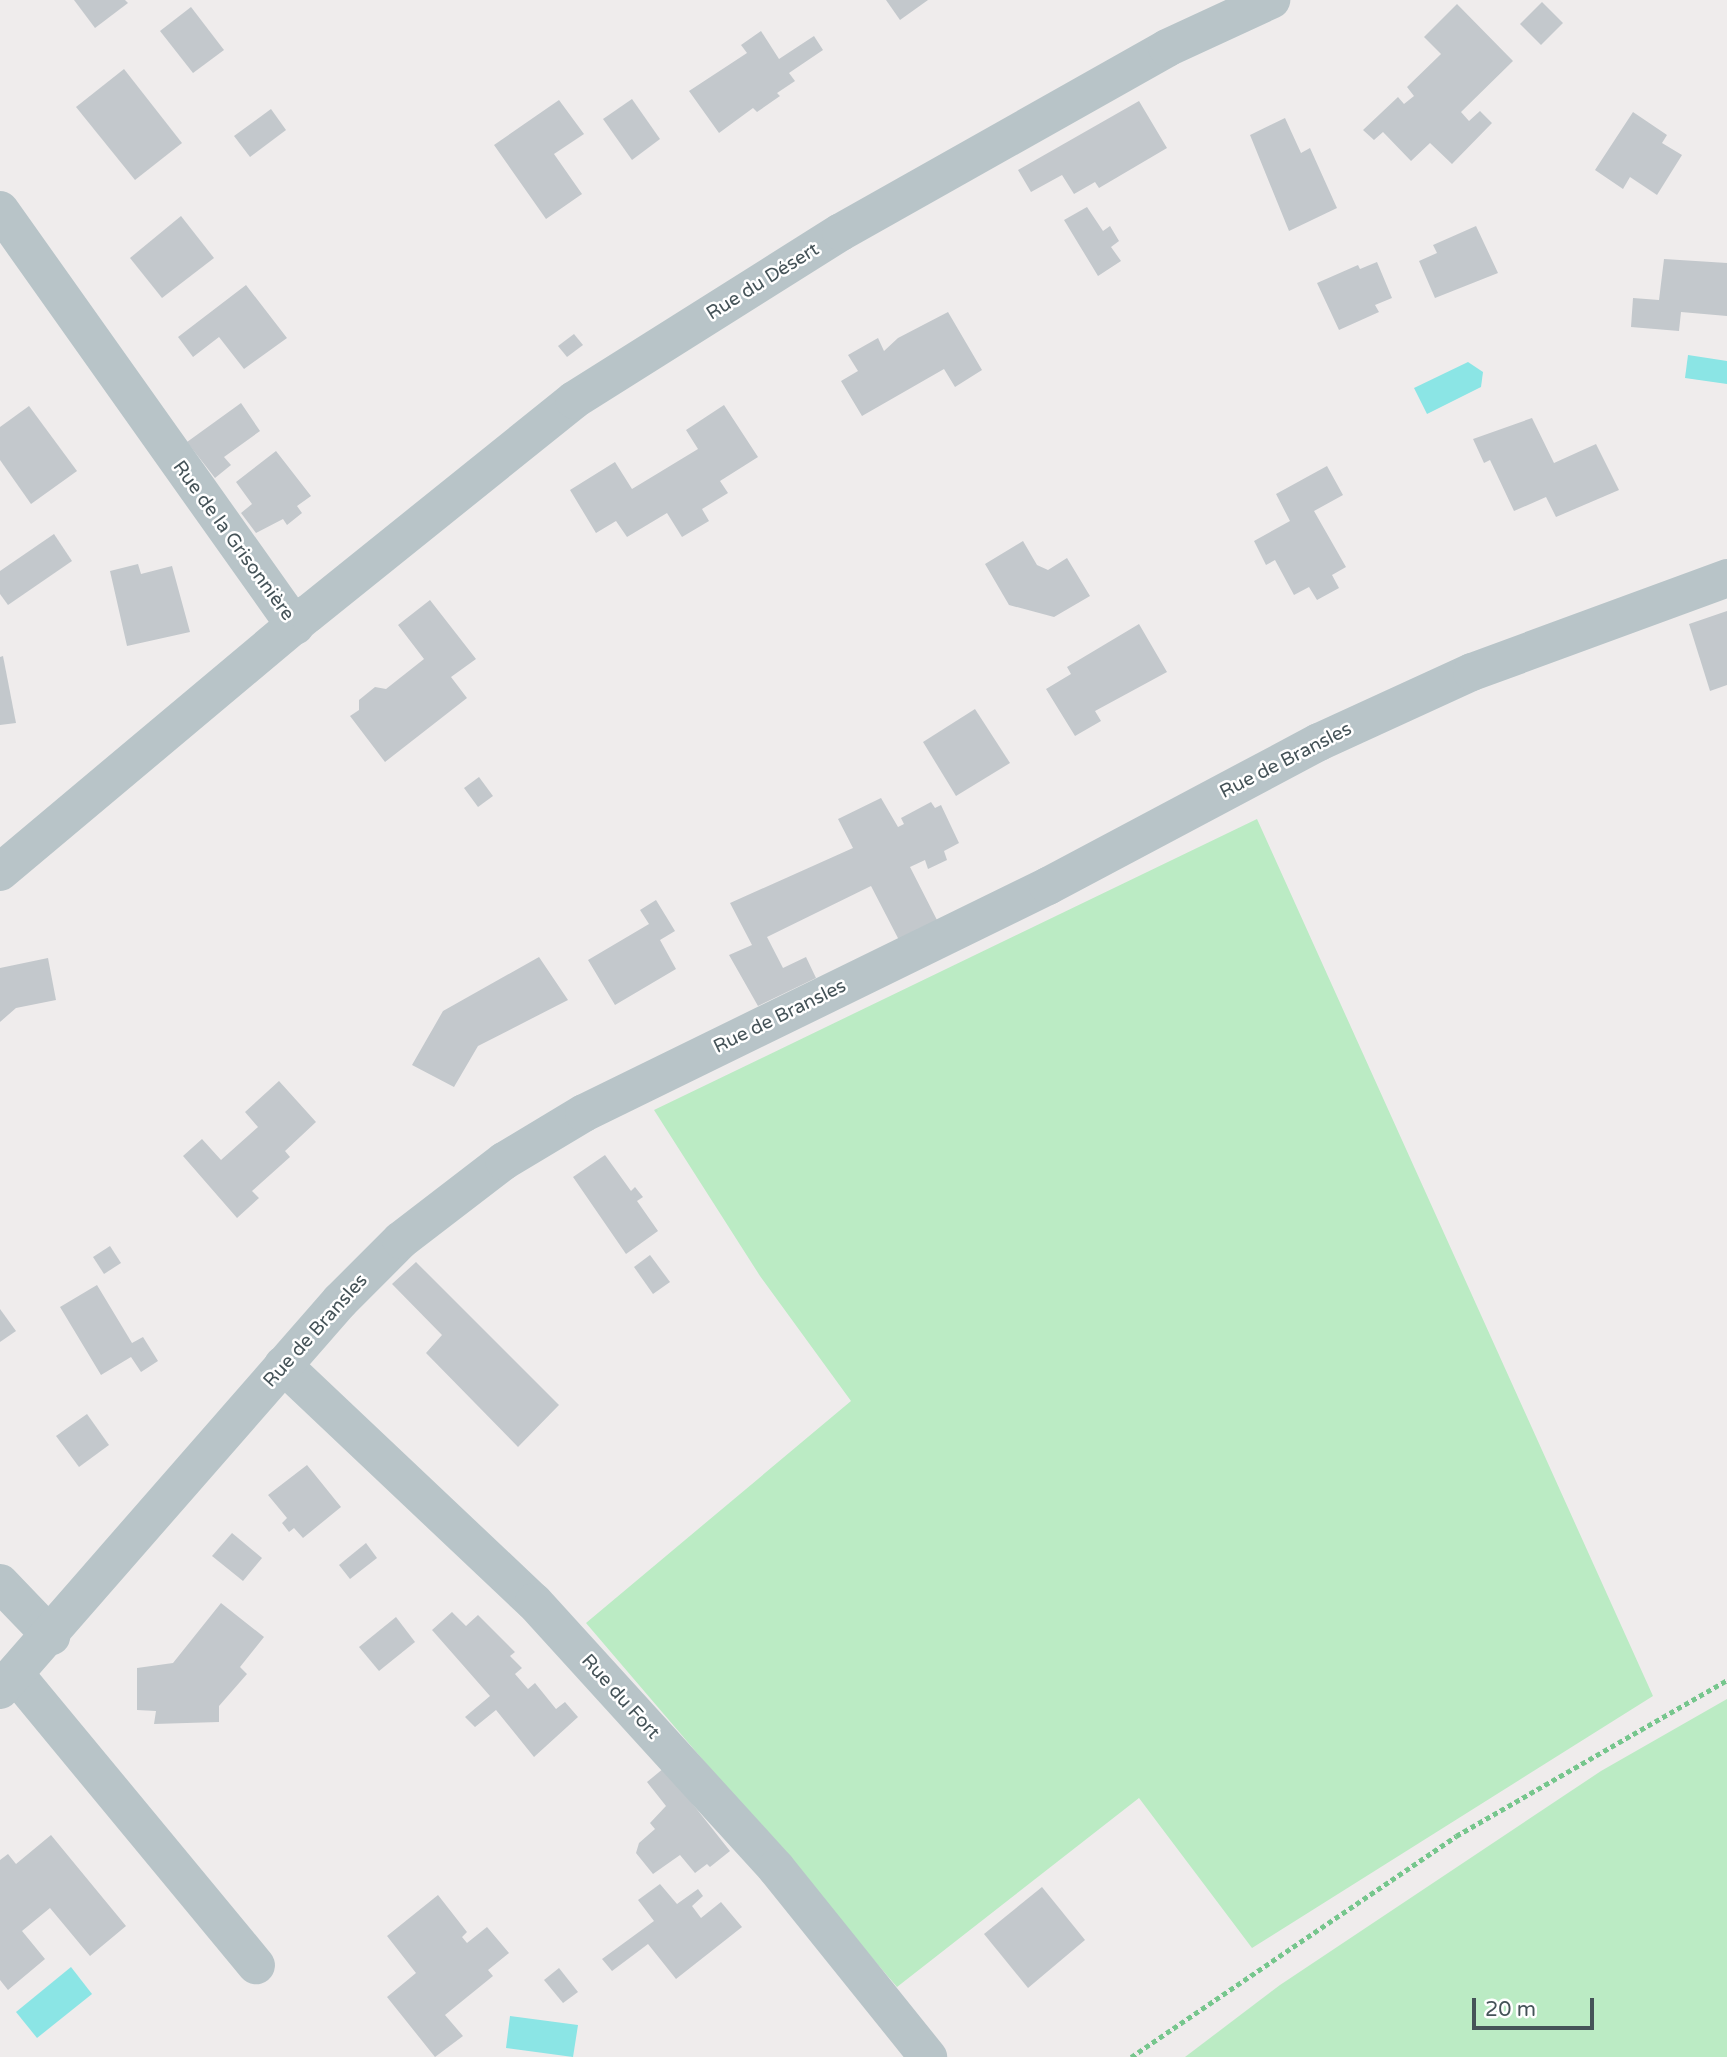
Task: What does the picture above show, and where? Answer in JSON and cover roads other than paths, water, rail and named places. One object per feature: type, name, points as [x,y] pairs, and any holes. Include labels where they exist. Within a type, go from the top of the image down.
[{"type":"street","name":"Rue du Désert","points":[[295,626],[574,400],[841,232],[1167,48],[1271,0]]},
{"type":"street","name":"Rue de la Grisonnière","points":[[0,210],[295,626],[0,872]]},
{"type":"street","name":"Rue de Bransles","points":[[7,1682],[51,1636],[283,1365],[401,1240],[504,1161],[584,1113],[1048,886],[1319,742],[1472,672],[1727,578]]},
{"type":"street","name":"Rue du Fort","points":[[283,1365],[534,1602],[776,1868],[928,2057]]},
{"type":"street","points":[[0,1583],[51,1636]]},
{"type":"street","points":[[7,1682],[256,1965]]},
{"type":"water","points":[[1688,355],[1727,361],[1727,384],[1685,378]]},
{"type":"water","points":[[1468,362],[1483,372],[1481,387],[1427,414],[1414,388]]},
{"type":"water","points":[[71,1967],[92,1994],[37,2038],[16,2012]]},
{"type":"water","points":[[510,2016],[578,2025],[573,2057],[506,2048]]}]
